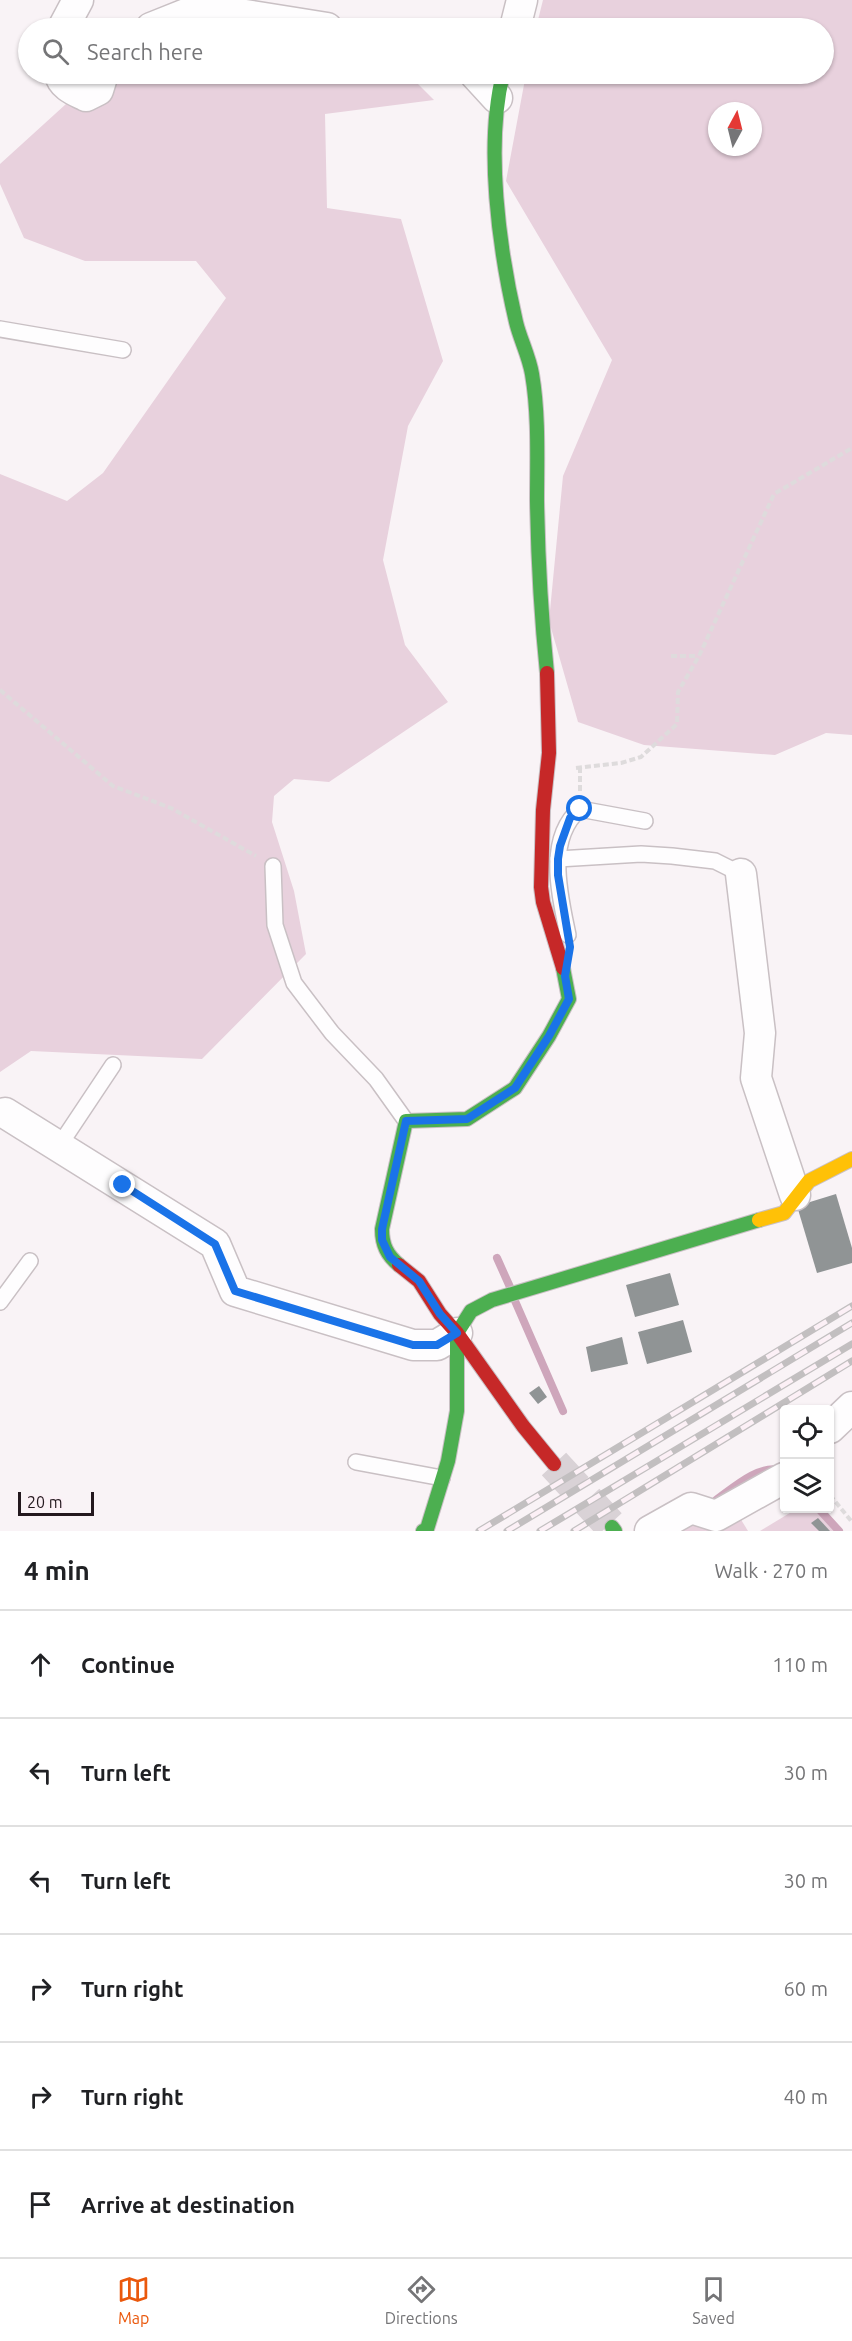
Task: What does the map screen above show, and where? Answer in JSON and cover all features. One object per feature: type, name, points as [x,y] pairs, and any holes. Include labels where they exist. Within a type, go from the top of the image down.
[{"type":"street","points":[[68,18],[78,0]]},
{"type":"street","points":[[518,18],[522,0]]},
{"type":"street","points":[[177,18],[201,9],[261,18]]},
{"type":"street","points":[[66,84],[86,96],[98,90],[100,84]]},
{"type":"street","points":[[500,86],[494,158],[504,259],[516,324],[531,372],[536,410],[539,592],[549,699],[549,753],[543,810],[543,902],[565,976],[569,999],[549,1036],[515,1088],[467,1119],[406,1121],[382,1229],[382,1240],[390,1257],[419,1281],[440,1314],[457,1333],[523,1426],[554,1464]]},
{"type":"street","points":[[741,874],[760,1033],[756,1078],[795,1195]]},
{"type":"street","points":[[5,1113],[215,1244],[235,1291],[413,1345],[437,1345],[457,1333],[471,1311],[498,1298],[528,1291],[784,1213],[790,1208],[795,1195],[811,1179],[852,1159]]},
{"type":"street","points":[[423,1531],[427,1528],[442,1478],[457,1411],[457,1333]]},
{"type":"street","points":[[650,1531],[704,1512],[780,1480]]},
{"type":"lane","points":[[0,329],[123,350]]},
{"type":"lane","points":[[565,976],[570,947],[559,884],[558,859],[570,818],[580,809],[645,821]]},
{"type":"lane","points":[[558,859],[611,854],[662,855],[715,861],[741,874]]},
{"type":"lane","points":[[273,866],[275,925],[294,983],[332,1033],[376,1079],[406,1121]]},
{"type":"lane","points":[[58,1146],[113,1065]]},
{"type":"lane","points":[[0,1302],[30,1261]]},
{"type":"lane","points":[[356,1462],[442,1478]]},
{"type":"path","points":[[549,753],[577,769],[621,764],[641,757],[677,724],[678,692],[699,656],[774,494],[852,448]]},
{"type":"path","points":[[670,656],[699,656]]},
{"type":"path","points":[[0,690],[113,786],[171,808],[273,866]]},
{"type":"path","points":[[834,1500],[852,1522]]},
{"type":"shaded area","points":[[543,0],[852,0],[852,735],[826,733],[775,755],[644,745],[578,722],[549,621],[563,476],[612,360],[506,181],[524,84],[834,84],[834,18],[538,18]]},
{"type":"shaded area","points":[[88,84],[418,84],[434,100],[325,114],[327,208],[401,219],[443,361],[408,426],[383,560],[405,645],[448,702],[329,782],[294,779],[274,796],[272,822],[294,891],[306,954],[202,1059],[31,1051],[0,1072],[0,474],[67,501],[103,473],[226,298],[196,261],[85,261],[24,238],[0,184],[0,164]]},
{"type":"shaded area","points":[[732,1505],[748,1531],[674,1531]]},
{"type":"shaded area","points":[[790,1513],[822,1513],[839,1531],[760,1531]]},
{"type":"building","points":[[836,1194],[852,1248],[852,1263],[817,1273],[797,1206]]},
{"type":"building","points":[[670,1273],[679,1305],[635,1317],[626,1285]]},
{"type":"building","points":[[683,1320],[692,1352],[647,1364],[638,1332]]},
{"type":"building","points":[[622,1337],[628,1364],[591,1372],[586,1347]]},
{"type":"building","points":[[539,1386],[547,1397],[538,1404],[529,1393]]},
{"type":"building","points":[[818,1518],[830,1531],[819,1531],[811,1523]]},
{"type":"waterway","points":[[497,1258],[510,1287]]},
{"type":"waterway","points":[[515,1301],[563,1411]]},
{"type":"waterway","points":[[716,1500],[754,1474],[771,1469],[779,1470]]},
{"type":"waterway","points":[[823,1513],[839,1531]]},
{"type":"tunnel","points":[[554,1464],[612,1527]]},
{"type":"railway","points":[[479,1531],[852,1306]]},
{"type":"railway","points":[[507,1531],[852,1323]]},
{"type":"railway","points":[[540,1531],[852,1344]]},
{"type":"railway","points":[[574,1531],[852,1361]]},
{"type":"traffic: fast","points":[[501,84],[495,133],[496,198],[504,263],[518,328],[531,367],[536,405],[539,566],[547,673]]},
{"type":"traffic: fast","points":[[399,1265],[386,1249],[382,1229],[406,1121],[467,1119],[515,1088],[549,1036],[569,999],[563,968]]},
{"type":"traffic: fast","points":[[423,1531],[427,1529],[448,1461],[457,1411],[457,1333],[471,1311],[492,1300],[759,1220]]},
{"type":"traffic: fast","points":[[612,1527],[615,1531]]},
{"type":"traffic: slow","points":[[759,1220],[784,1213],[809,1181],[852,1159]]},
{"type":"traffic: jam","points":[[547,673],[549,753],[543,810],[541,887],[543,902],[563,968]]},
{"type":"traffic: jam","points":[[399,1265],[419,1281],[440,1314],[457,1333],[523,1426],[554,1464]]},
{"type":"route","points":[[123,1185],[215,1244],[235,1291],[413,1345],[437,1345],[457,1333],[440,1314],[419,1281],[411,1272],[390,1257],[382,1240],[382,1229],[406,1121],[467,1119],[515,1088],[549,1036],[569,999],[565,976],[570,947],[558,875],[558,859],[570,818],[580,809]]}]
